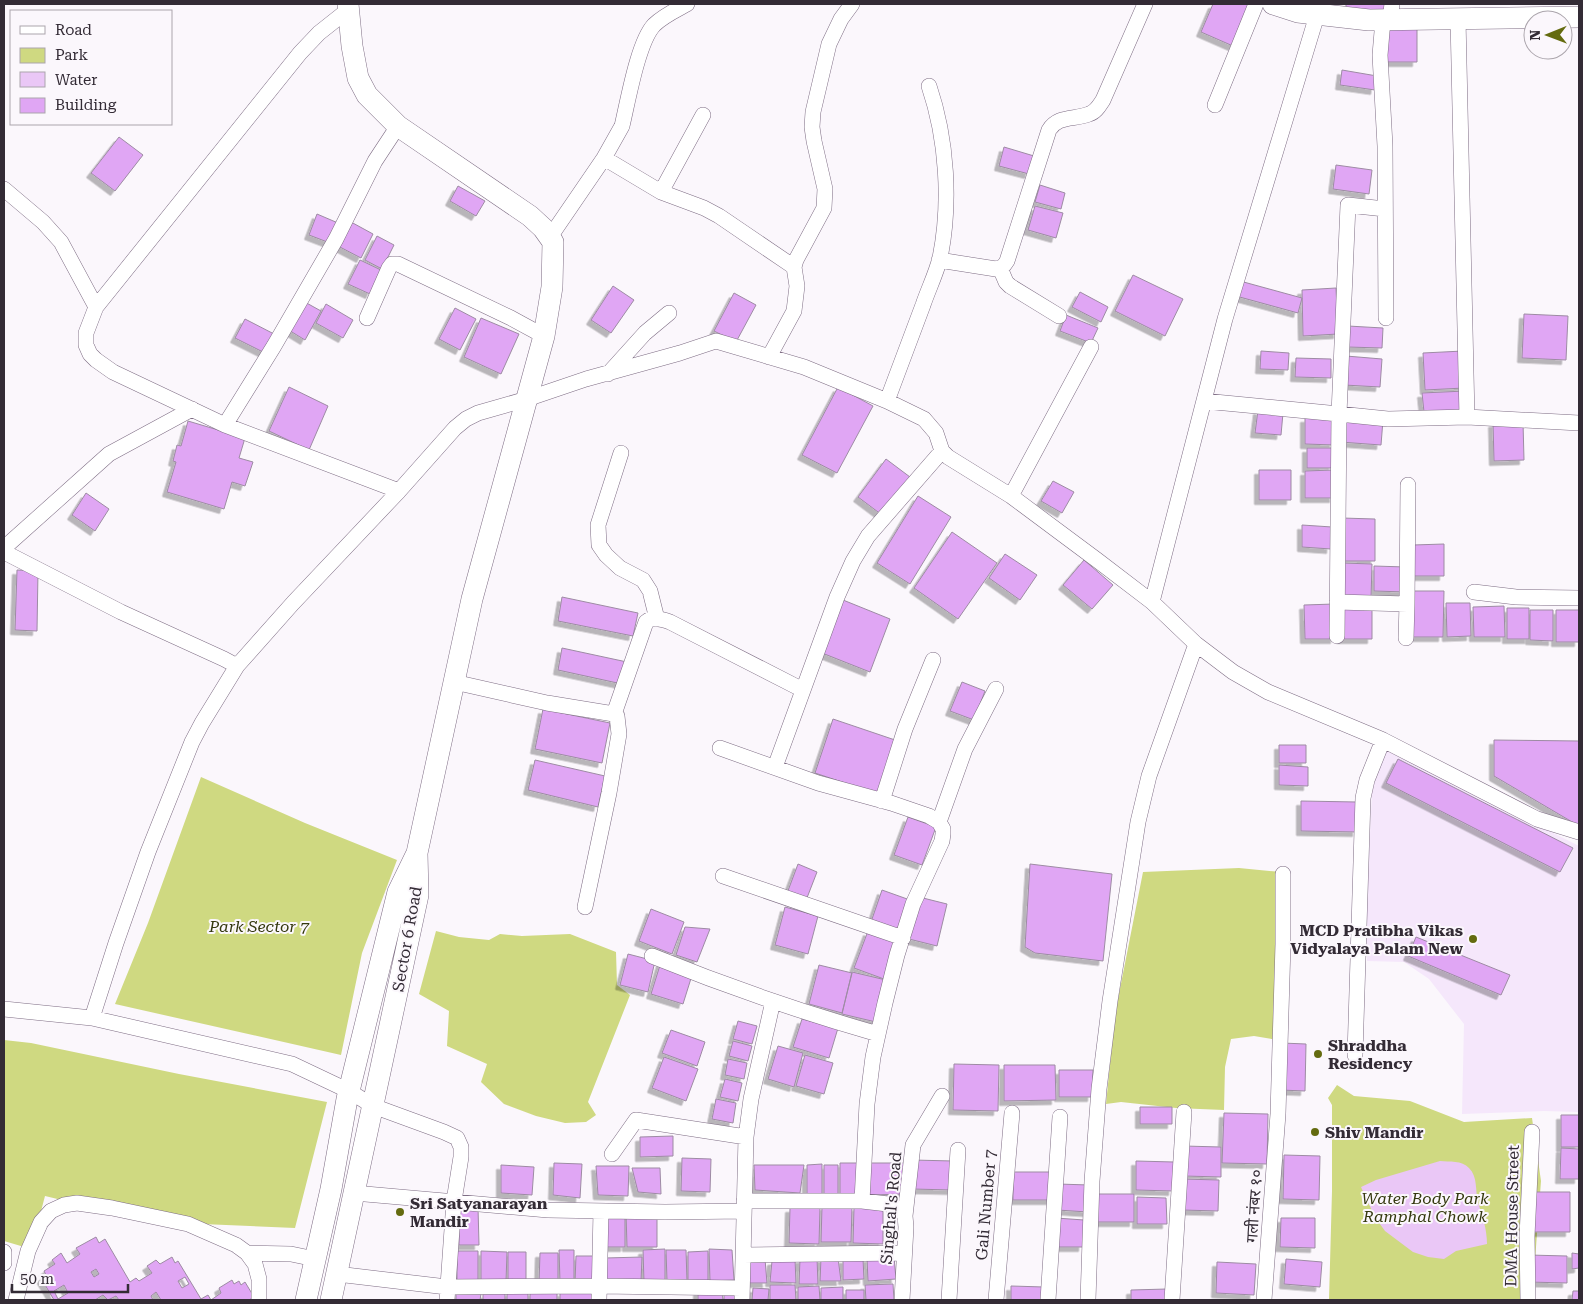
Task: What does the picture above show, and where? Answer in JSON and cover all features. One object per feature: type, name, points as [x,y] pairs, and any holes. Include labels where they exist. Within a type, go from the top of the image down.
[{"type":"street","points":[[550,236],[604,158],[622,126],[646,36],[654,25],[687,4]]},
{"type":"street","points":[[769,357],[794,311],[797,286],[794,267],[799,252],[824,208],[826,188],[812,128],[814,106],[829,44],[841,19],[852,4]]},
{"type":"street","points":[[939,260],[1000,268],[1004,265],[1007,261],[1049,130],[1056,122],[1089,115],[1098,107],[1103,100],[1145,4]]},
{"type":"street","points":[[1215,105],[1256,4]]},
{"type":"street","points":[[1273,4],[1290,10],[1317,15],[1369,20],[1388,14],[1458,19],[1579,17]]},
{"type":"street","points":[[348,7],[358,78],[367,94],[398,126],[530,216],[550,236],[552,242],[552,287],[544,336],[472,599],[417,853]]},
{"type":"street","points":[[348,7],[300,53],[96,307],[85,338],[90,354],[113,372],[225,425],[399,491]]},
{"type":"street","points":[[1386,318],[1385,146],[1380,55],[1388,14]]},
{"type":"street","points":[[1152,602],[1229,306],[1317,15]]},
{"type":"street","points":[[1458,19],[1468,417]]},
{"type":"street","points":[[887,400],[939,260],[945,209],[944,169],[940,124],[929,86]]},
{"type":"street","points":[[661,192],[703,115]]},
{"type":"street","points":[[225,425],[274,346],[336,239],[375,161],[398,126]]},
{"type":"street","points":[[604,158],[661,192],[704,208],[719,216],[794,267]]},
{"type":"street","points":[[4,189],[43,222],[61,242],[96,307]]},
{"type":"street","points":[[1337,636],[1339,414],[1348,205],[1385,209]]},
{"type":"street","points":[[367,318],[389,268],[392,264],[398,264],[511,318],[544,336]]},
{"type":"street","points":[[1000,268],[1010,286],[1059,316]]},
{"type":"street","points":[[608,374],[645,332],[668,313]]},
{"type":"street","points":[[92,1018],[148,852],[192,742],[237,666],[292,604],[399,491],[455,428],[466,419],[478,413],[586,379],[716,341],[804,367],[887,400],[924,419],[936,433],[942,451],[956,462],[1011,496],[1152,602],[1196,644],[1233,672],[1268,692],[1383,740],[1537,819],[1579,832]]},
{"type":"street","points":[[1011,496],[1091,347]]},
{"type":"street","points":[[1204,401],[1388,419],[1468,417],[1579,423]]},
{"type":"street","points":[[4,548],[109,454],[192,409]]},
{"type":"street","points":[[775,767],[853,561],[868,536],[942,451]]},
{"type":"street","points":[[621,453],[598,525],[599,545],[606,555],[620,568],[643,580],[650,591],[657,619]]},
{"type":"street","points":[[1406,638],[1408,485]]},
{"type":"street","points":[[4,552],[121,612],[237,666]]},
{"type":"street","points":[[1474,592],[1516,597],[1579,598]]},
{"type":"street","points":[[1337,602],[1407,604]]},
{"type":"street","points":[[614,714],[646,622],[650,619],[670,622],[803,690]]},
{"type":"street","points":[[1088,1300],[1092,1181],[1099,1088],[1114,973],[1138,822],[1149,776],[1196,644]]},
{"type":"street","points":[[882,800],[905,729],[933,660]]},
{"type":"street","points":[[454,682],[547,703],[617,716],[620,734],[585,907]]},
{"type":"street","points":[[939,822],[965,749],[996,689]]},
{"type":"street","points":[[1354,1055],[1363,798],[1367,780],[1383,740]]},
{"type":"street","points":[[720,748],[818,783],[882,800],[929,816],[939,822],[943,829],[942,841],[913,904],[902,938],[878,1034],[867,1104],[862,1201]]},
{"type":"street","name":"Sector 6 Road","points":[[306,1300],[331,1189],[349,1091],[398,892],[417,853]]},
{"type":"street","name":"Sector 6 Road","points":[[331,1300],[418,895],[417,853]]},
{"type":"street","name":"गली नंबर १०","points":[[1264,1300],[1278,1114],[1284,874]]},
{"type":"street","points":[[723,876],[902,938]]},
{"type":"street","points":[[652,956],[772,1001],[878,1034]]},
{"type":"street","points":[[337,1274],[447,1294],[742,1294],[746,1138],[751,1099],[772,1001]]},
{"type":"street","points":[[4,1009],[92,1018],[292,1064],[349,1091],[373,1106],[457,1138],[461,1146],[461,1157],[454,1201],[447,1294]]},
{"type":"street","name":"Singhal's Road","points":[[902,1300],[906,1228],[904,1216],[913,1145],[942,1096]]},
{"type":"street","points":[[1172,1300],[1184,1112]]},
{"type":"street","name":"Gali Number 7","points":[[996,1300],[1012,1113]]},
{"type":"street","points":[[1048,1300],[1060,1117]]},
{"type":"street","points":[[612,1154],[636,1120],[746,1138]]},
{"type":"street","name":"DMA House Street","points":[[1528,1300],[1527,1236],[1532,1132]]},
{"type":"street","points":[[949,1300],[958,1150]]},
{"type":"street","points":[[354,1193],[513,1208],[601,1211],[665,1212],[744,1206],[862,1201],[888,1204],[902,1211],[904,1216]]},
{"type":"street","points":[[16,1300],[28,1252],[41,1222],[51,1211],[64,1205],[77,1203],[112,1208],[188,1224],[236,1245],[247,1253],[255,1264],[259,1279],[259,1300]]},
{"type":"street","points":[[599,1293],[601,1211]]},
{"type":"street","points":[[4,1252],[4,1263]]},
{"type":"street","points":[[247,1253],[291,1254],[315,1259]]},
{"type":"street","points":[[742,1255],[904,1253]]},
{"type":"shaded area","name":"MCD Pratibha Vikas Vidyalaya Palam New","points":[[1386,748],[1579,846],[1579,1112],[1544,1111],[1462,1114],[1464,1024],[1429,979],[1404,962],[1367,961],[1366,916],[1372,792],[1379,764]]},
{"type":"green space","name":"Park Sector 7","points":[[201,777],[305,823],[397,860],[362,953],[341,1055],[115,1004],[148,923]]},
{"type":"green space","points":[[1239,868],[1281,872],[1286,876],[1290,966],[1284,1041],[1254,1036],[1231,1039],[1225,1067],[1224,1110],[1176,1108],[1121,1102],[1106,1104],[1115,1014],[1143,872]]},
{"type":"green space","points":[[436,931],[459,937],[489,940],[500,934],[522,936],[570,934],[616,952],[617,985],[630,995],[588,1102],[596,1115],[586,1122],[565,1123],[536,1116],[504,1104],[481,1082],[487,1064],[447,1046],[449,1011],[419,994]]},
{"type":"green space","points":[[4,1040],[31,1043],[327,1102],[295,1228],[154,1222],[45,1196],[31,1249],[4,1241]]},
{"type":"green space","name":"Water Body Park Ramphal Chowk","points":[[1337,1085],[1354,1096],[1410,1101],[1464,1122],[1532,1118],[1541,1181],[1532,1300],[1329,1300],[1332,1105],[1328,1098]]},
{"type":"water","points":[[1440,1161],[1466,1165],[1472,1172],[1487,1238],[1487,1244],[1456,1251],[1444,1259],[1428,1257],[1413,1252],[1385,1231],[1375,1217],[1361,1187],[1376,1180]]},
{"type":"building","points":[[1213,4],[1250,5],[1233,46],[1201,32]]},
{"type":"building","points":[[1346,4],[1389,4],[1388,13],[1346,12]]},
{"type":"building","points":[[1417,25],[1417,62],[1387,62],[1387,26]]},
{"type":"building","points":[[1342,70],[1377,76],[1375,90],[1340,85]]},
{"type":"building","points":[[119,137],[143,155],[115,191],[91,173]]},
{"type":"building","points":[[1004,147],[1034,156],[1029,174],[999,166]]},
{"type":"building","points":[[1336,165],[1372,170],[1369,194],[1333,189]]},
{"type":"building","points":[[1040,185],[1065,193],[1061,209],[1035,202]]},
{"type":"building","points":[[458,186],[485,201],[476,216],[450,201]]},
{"type":"building","points":[[1035,206],[1063,213],[1056,238],[1028,230]]},
{"type":"building","points":[[317,214],[338,223],[330,243],[309,235]]},
{"type":"building","points":[[351,222],[373,234],[361,258],[338,246]]},
{"type":"building","points":[[377,236],[394,245],[382,269],[365,260]]},
{"type":"building","points":[[360,260],[381,270],[370,294],[348,284]]},
{"type":"building","points":[[1133,275],[1183,299],[1165,336],[1115,311]]},
{"type":"building","points":[[1240,281],[1302,298],[1298,313],[1236,296]]},
{"type":"building","points":[[613,286],[634,300],[611,333],[591,320]]},
{"type":"building","points":[[1336,288],[1338,334],[1303,336],[1302,290]]},
{"type":"building","points":[[1080,292],[1108,307],[1101,322],[1072,307]]},
{"type":"building","points":[[734,293],[756,305],[736,342],[714,331]]},
{"type":"building","points":[[303,301],[321,311],[305,340],[287,329]]},
{"type":"building","points":[[326,304],[353,320],[343,338],[316,323]]},
{"type":"building","points":[[455,308],[476,319],[460,350],[439,339]]},
{"type":"building","points":[[1524,314],[1568,316],[1566,360],[1522,358]]},
{"type":"building","points":[[1066,315],[1098,328],[1091,343],[1060,331]]},
{"type":"building","points":[[481,318],[519,334],[501,374],[464,357]]},
{"type":"building","points":[[245,319],[276,335],[267,354],[235,338]]},
{"type":"building","points":[[1348,326],[1383,328],[1382,348],[1347,347]]},
{"type":"building","points":[[1261,351],[1289,353],[1288,370],[1260,369]]},
{"type":"building","points":[[1463,351],[1464,388],[1425,390],[1423,353]]},
{"type":"building","points":[[1346,356],[1382,359],[1380,387],[1344,385]]},
{"type":"building","points":[[1296,358],[1331,359],[1331,378],[1295,377]]},
{"type":"building","points":[[289,387],[328,406],[309,450],[269,431]]},
{"type":"building","points":[[838,387],[873,406],[837,473],[802,455]]},
{"type":"building","points":[[1465,391],[1465,411],[1424,412],[1422,393]]},
{"type":"building","points":[[1258,410],[1283,413],[1281,435],[1255,433]]},
{"type":"building","points":[[1305,418],[1334,418],[1334,445],[1305,444]]},
{"type":"building","points":[[1342,418],[1383,420],[1381,445],[1340,442]]},
{"type":"building","points":[[188,421],[245,438],[239,458],[253,462],[245,486],[232,482],[224,509],[167,492],[176,462],[173,461],[177,445],[181,446]]},
{"type":"building","points":[[1523,422],[1524,460],[1494,461],[1493,423]]},
{"type":"building","points":[[1307,448],[1333,448],[1333,468],[1307,468]]},
{"type":"building","points":[[886,459],[910,477],[882,515],[858,497]]},
{"type":"building","points":[[1259,470],[1291,470],[1291,500],[1259,500]]},
{"type":"building","points":[[1333,470],[1334,498],[1305,498],[1305,471]]},
{"type":"building","points":[[1053,481],[1074,492],[1062,513],[1041,501]]},
{"type":"building","points":[[86,493],[109,509],[95,531],[72,515]]},
{"type":"building","points":[[918,496],[951,517],[910,584],[877,563]]},
{"type":"building","points":[[1342,518],[1375,519],[1375,561],[1341,561]]},
{"type":"building","points":[[1302,525],[1332,527],[1331,549],[1302,547]]},
{"type":"building","points":[[952,532],[997,563],[958,619],[914,588]]},
{"type":"building","points":[[1444,544],[1444,576],[1414,576],[1413,545]]},
{"type":"building","points":[[1005,554],[1037,575],[1020,600],[989,578]]},
{"type":"building","points":[[1084,560],[1113,585],[1092,609],[1063,585]]},
{"type":"building","points":[[1343,563],[1372,564],[1371,599],[1342,598]]},
{"type":"building","points":[[1374,566],[1406,567],[1406,592],[1374,591]]},
{"type":"building","points":[[17,570],[38,571],[37,631],[15,630]]},
{"type":"building","points":[[1410,591],[1444,591],[1443,637],[1410,637]]},
{"type":"building","points":[[562,597],[638,613],[633,636],[558,621]]},
{"type":"building","points":[[843,600],[890,619],[870,672],[822,653]]},
{"type":"building","points":[[1446,603],[1470,603],[1471,636],[1447,637]]},
{"type":"building","points":[[1334,604],[1335,639],[1305,639],[1304,605]]},
{"type":"building","points":[[1504,606],[1505,637],[1474,637],[1473,607]]},
{"type":"building","points":[[1507,608],[1529,608],[1529,639],[1507,639]]},
{"type":"building","points":[[1341,609],[1372,609],[1372,639],[1341,639]]},
{"type":"building","points":[[1530,610],[1553,610],[1553,641],[1530,640]]},
{"type":"building","points":[[1556,610],[1579,610],[1579,642],[1556,642]]},
{"type":"building","points":[[562,648],[627,662],[622,684],[558,670]]},
{"type":"building","points":[[962,682],[985,691],[974,720],[950,711]]},
{"type":"building","points":[[543,709],[610,723],[602,763],[535,749]]},
{"type":"building","points":[[833,719],[898,741],[881,795],[815,773]]},
{"type":"building","points":[[1494,740],[1579,741],[1579,826],[1494,776]]},
{"type":"building","points":[[1279,745],[1306,745],[1306,763],[1279,763]]},
{"type":"building","points":[[1398,759],[1573,848],[1560,872],[1386,783]]},
{"type":"building","points":[[535,760],[605,776],[598,807],[528,790]]},
{"type":"building","points":[[1279,765],[1308,767],[1308,786],[1279,785]]},
{"type":"building","points":[[1301,801],[1357,802],[1357,832],[1301,831]]},
{"type":"building","points":[[908,817],[936,827],[922,865],[894,855]]},
{"type":"building","points":[[798,864],[817,872],[805,903],[786,896]]},
{"type":"building","points":[[1030,864],[1112,874],[1103,961],[1035,953],[1025,947]]},
{"type":"building","points":[[882,890],[910,900],[899,932],[871,922]]},
{"type":"building","points":[[919,897],[947,904],[937,946],[909,939]]},
{"type":"building","points":[[785,907],[818,916],[808,954],[775,945]]},
{"type":"building","points":[[651,909],[684,922],[672,954],[639,941]]},
{"type":"building","points":[[685,927],[710,929],[697,962],[676,955]]},
{"type":"building","points":[[868,931],[898,943],[884,979],[854,968]]},
{"type":"building","points":[[1416,937],[1510,975],[1501,995],[1408,956]]},
{"type":"building","points":[[628,954],[655,961],[648,992],[620,985]]},
{"type":"building","points":[[661,962],[693,972],[683,1004],[651,994]]},
{"type":"building","points":[[819,965],[852,973],[842,1013],[809,1004]]},
{"type":"building","points":[[852,972],[886,980],[876,1022],[842,1014]]},
{"type":"building","points":[[802,1019],[838,1028],[829,1058],[793,1047]]},
{"type":"building","points":[[738,1021],[757,1026],[752,1044],[733,1039]]},
{"type":"building","points":[[671,1030],[705,1042],[697,1066],[662,1053]]},
{"type":"building","points":[[733,1041],[752,1046],[748,1061],[729,1056]]},
{"type":"building","points":[[1282,1043],[1306,1044],[1305,1091],[1280,1090]]},
{"type":"building","points":[[778,1046],[803,1053],[794,1087],[768,1079]]},
{"type":"building","points":[[805,1055],[833,1063],[824,1094],[796,1086]]},
{"type":"building","points":[[664,1057],[698,1069],[686,1101],[652,1088]]},
{"type":"building","points":[[728,1059],[747,1063],[744,1079],[725,1075]]},
{"type":"building","points":[[954,1064],[999,1065],[998,1111],[953,1110]]},
{"type":"building","points":[[1004,1065],[1055,1065],[1056,1100],[1004,1101]]},
{"type":"building","points":[[1059,1070],[1093,1070],[1092,1097],[1059,1097]]},
{"type":"building","points":[[725,1079],[742,1083],[738,1101],[720,1097]]},
{"type":"building","points":[[716,1099],[736,1103],[733,1123],[712,1119]]},
{"type":"building","points":[[1140,1107],[1172,1107],[1172,1124],[1140,1124]]},
{"type":"building","points":[[1224,1113],[1268,1114],[1267,1164],[1222,1163]]},
{"type":"building","points":[[1561,1115],[1579,1115],[1579,1147],[1561,1147]]},
{"type":"building","points":[[673,1136],[673,1156],[640,1157],[640,1137]]},
{"type":"building","points":[[1184,1146],[1221,1147],[1221,1177],[1184,1176]]},
{"type":"building","points":[[1561,1148],[1579,1149],[1579,1179],[1560,1179]]},
{"type":"building","points":[[1284,1155],[1320,1156],[1319,1200],[1283,1199]]},
{"type":"building","points":[[682,1158],[711,1159],[710,1192],[681,1191]]},
{"type":"building","points":[[913,1160],[953,1161],[952,1190],[912,1189]]},
{"type":"building","points":[[1136,1161],[1174,1162],[1173,1191],[1136,1190]]},
{"type":"building","points":[[554,1163],[582,1164],[580,1198],[553,1195]]},
{"type":"building","points":[[840,1163],[857,1163],[857,1194],[840,1194]]},
{"type":"building","points":[[869,1163],[904,1163],[905,1194],[869,1195]]},
{"type":"building","points":[[822,1164],[822,1196],[807,1197],[807,1165]]},
{"type":"building","points":[[501,1165],[534,1167],[532,1195],[501,1193]]},
{"type":"building","points":[[754,1165],[804,1165],[800,1193],[755,1190]]},
{"type":"building","points":[[824,1165],[838,1165],[838,1196],[824,1196]]},
{"type":"building","points":[[596,1166],[629,1166],[628,1196],[598,1195]]},
{"type":"building","points":[[632,1168],[660,1168],[661,1194],[638,1192]]},
{"type":"building","points":[[1013,1172],[1052,1172],[1052,1200],[1013,1200]]},
{"type":"building","points":[[1183,1179],[1219,1180],[1218,1211],[1182,1210]]},
{"type":"building","points":[[1058,1184],[1089,1185],[1088,1212],[1057,1210]]},
{"type":"building","points":[[1532,1192],[1570,1192],[1570,1232],[1532,1232]]},
{"type":"building","points":[[1096,1194],[1134,1194],[1134,1222],[1096,1222]]},
{"type":"building","points":[[1137,1197],[1166,1198],[1167,1224],[1137,1224]]},
{"type":"building","points":[[822,1206],[852,1207],[851,1242],[821,1242]]},
{"type":"building","points":[[459,1207],[478,1207],[479,1245],[459,1245]]},
{"type":"building","points":[[854,1207],[883,1207],[883,1244],[853,1243]]},
{"type":"building","points":[[790,1208],[820,1208],[819,1244],[789,1243]]},
{"type":"building","points":[[626,1213],[657,1213],[657,1247],[627,1247]]},
{"type":"building","points":[[607,1214],[625,1215],[625,1247],[607,1247]]},
{"type":"building","points":[[1056,1218],[1084,1220],[1083,1247],[1055,1247]]},
{"type":"building","points":[[1281,1218],[1315,1218],[1315,1248],[1280,1247]]},
{"type":"building","points":[[96,1237],[99,1243],[105,1239],[130,1282],[136,1278],[139,1281],[152,1273],[147,1266],[156,1260],[160,1264],[172,1257],[175,1263],[178,1261],[201,1299],[208,1295],[211,1300],[161,1300],[156,1292],[151,1296],[153,1300],[119,1300],[116,1296],[108,1300],[103,1295],[95,1300],[54,1300],[41,1278],[46,1275],[44,1271],[55,1264],[52,1260],[61,1253],[67,1263],[80,1254],[76,1248]],"holes":[[[96,1269],[99,1274],[94,1277],[91,1272]],[[185,1277],[189,1284],[182,1288],[178,1281]],[[64,1285],[68,1293],[58,1299],[54,1291]]]},
{"type":"building","points":[[665,1249],[665,1282],[644,1283],[643,1250]]},
{"type":"building","points":[[709,1249],[732,1250],[734,1280],[710,1281]]},
{"type":"building","points":[[559,1250],[574,1250],[574,1282],[560,1282]]},
{"type":"building","points":[[666,1250],[686,1250],[687,1281],[667,1281]]},
{"type":"building","points":[[457,1251],[478,1251],[478,1282],[457,1282]]},
{"type":"building","points":[[481,1251],[507,1252],[506,1282],[481,1282]]},
{"type":"building","points":[[708,1251],[708,1281],[688,1282],[688,1252]]},
{"type":"building","points":[[508,1252],[526,1252],[526,1283],[508,1283]]},
{"type":"building","points":[[540,1253],[558,1253],[558,1283],[539,1283]]},
{"type":"building","points":[[1572,1253],[1579,1254],[1579,1268],[1572,1269]]},
{"type":"building","points":[[1529,1255],[1567,1256],[1567,1283],[1528,1282]]},
{"type":"building","points":[[576,1256],[595,1256],[594,1283],[575,1282]]},
{"type":"building","points":[[642,1257],[641,1282],[606,1282],[605,1258]]},
{"type":"building","points":[[894,1257],[896,1279],[868,1281],[867,1258]]},
{"type":"building","points":[[817,1258],[818,1284],[799,1284],[800,1259]]},
{"type":"building","points":[[821,1258],[838,1258],[841,1281],[820,1281]]},
{"type":"building","points":[[765,1259],[767,1283],[749,1283],[749,1260]]},
{"type":"building","points":[[795,1259],[796,1283],[770,1282],[772,1261]]},
{"type":"building","points":[[843,1259],[863,1259],[864,1279],[843,1280]]},
{"type":"building","points":[[1286,1259],[1322,1262],[1320,1287],[1284,1284]]},
{"type":"building","points":[[1217,1262],[1256,1264],[1254,1295],[1216,1293]]},
{"type":"building","points":[[232,1280],[234,1284],[239,1281],[241,1285],[245,1282],[254,1297],[249,1300],[211,1300],[221,1293],[219,1288]]},
{"type":"building","points":[[893,1284],[894,1300],[866,1300],[865,1285]]},
{"type":"building","points":[[770,1285],[795,1285],[796,1300],[770,1300]]},
{"type":"building","points":[[819,1286],[820,1300],[798,1300],[798,1287]]},
{"type":"building","points":[[1011,1286],[1044,1287],[1044,1300],[1011,1300]]},
{"type":"building","points":[[843,1287],[843,1300],[821,1300],[821,1288]]},
{"type":"building","points":[[753,1288],[769,1289],[768,1300],[752,1300]]},
{"type":"building","points":[[1167,1289],[1167,1300],[1131,1300],[1131,1290]]},
{"type":"building","points":[[846,1290],[864,1290],[864,1300],[846,1300]]},
{"type":"building","points":[[557,1291],[557,1300],[530,1300],[530,1292]]},
{"type":"building","points":[[698,1291],[722,1291],[723,1300],[698,1300]]},
{"type":"building","points":[[1573,1291],[1579,1291],[1579,1300],[1572,1300]]},
{"type":"building","points":[[507,1292],[528,1292],[528,1300],[507,1300]]},
{"type":"building","points":[[560,1292],[597,1293],[597,1300],[560,1300]]},
{"type":"building","points":[[505,1293],[505,1300],[483,1300],[483,1294]]},
{"type":"building","points":[[456,1294],[481,1294],[480,1300],[456,1300]]},
{"type":"building","points":[[724,1294],[736,1295],[737,1300],[724,1300]]},
{"type":"place","name":"MCD Pratibha Vikas Vidyalaya Palam New","points":[[1473,939]]},
{"type":"place","name":"Shraddha Residency","points":[[1318,1054]]},
{"type":"place","name":"Shiv Mandir","points":[[1315,1132]]},
{"type":"place","name":"Sri Satyanarayan Mandir","points":[[400,1212]]}]
